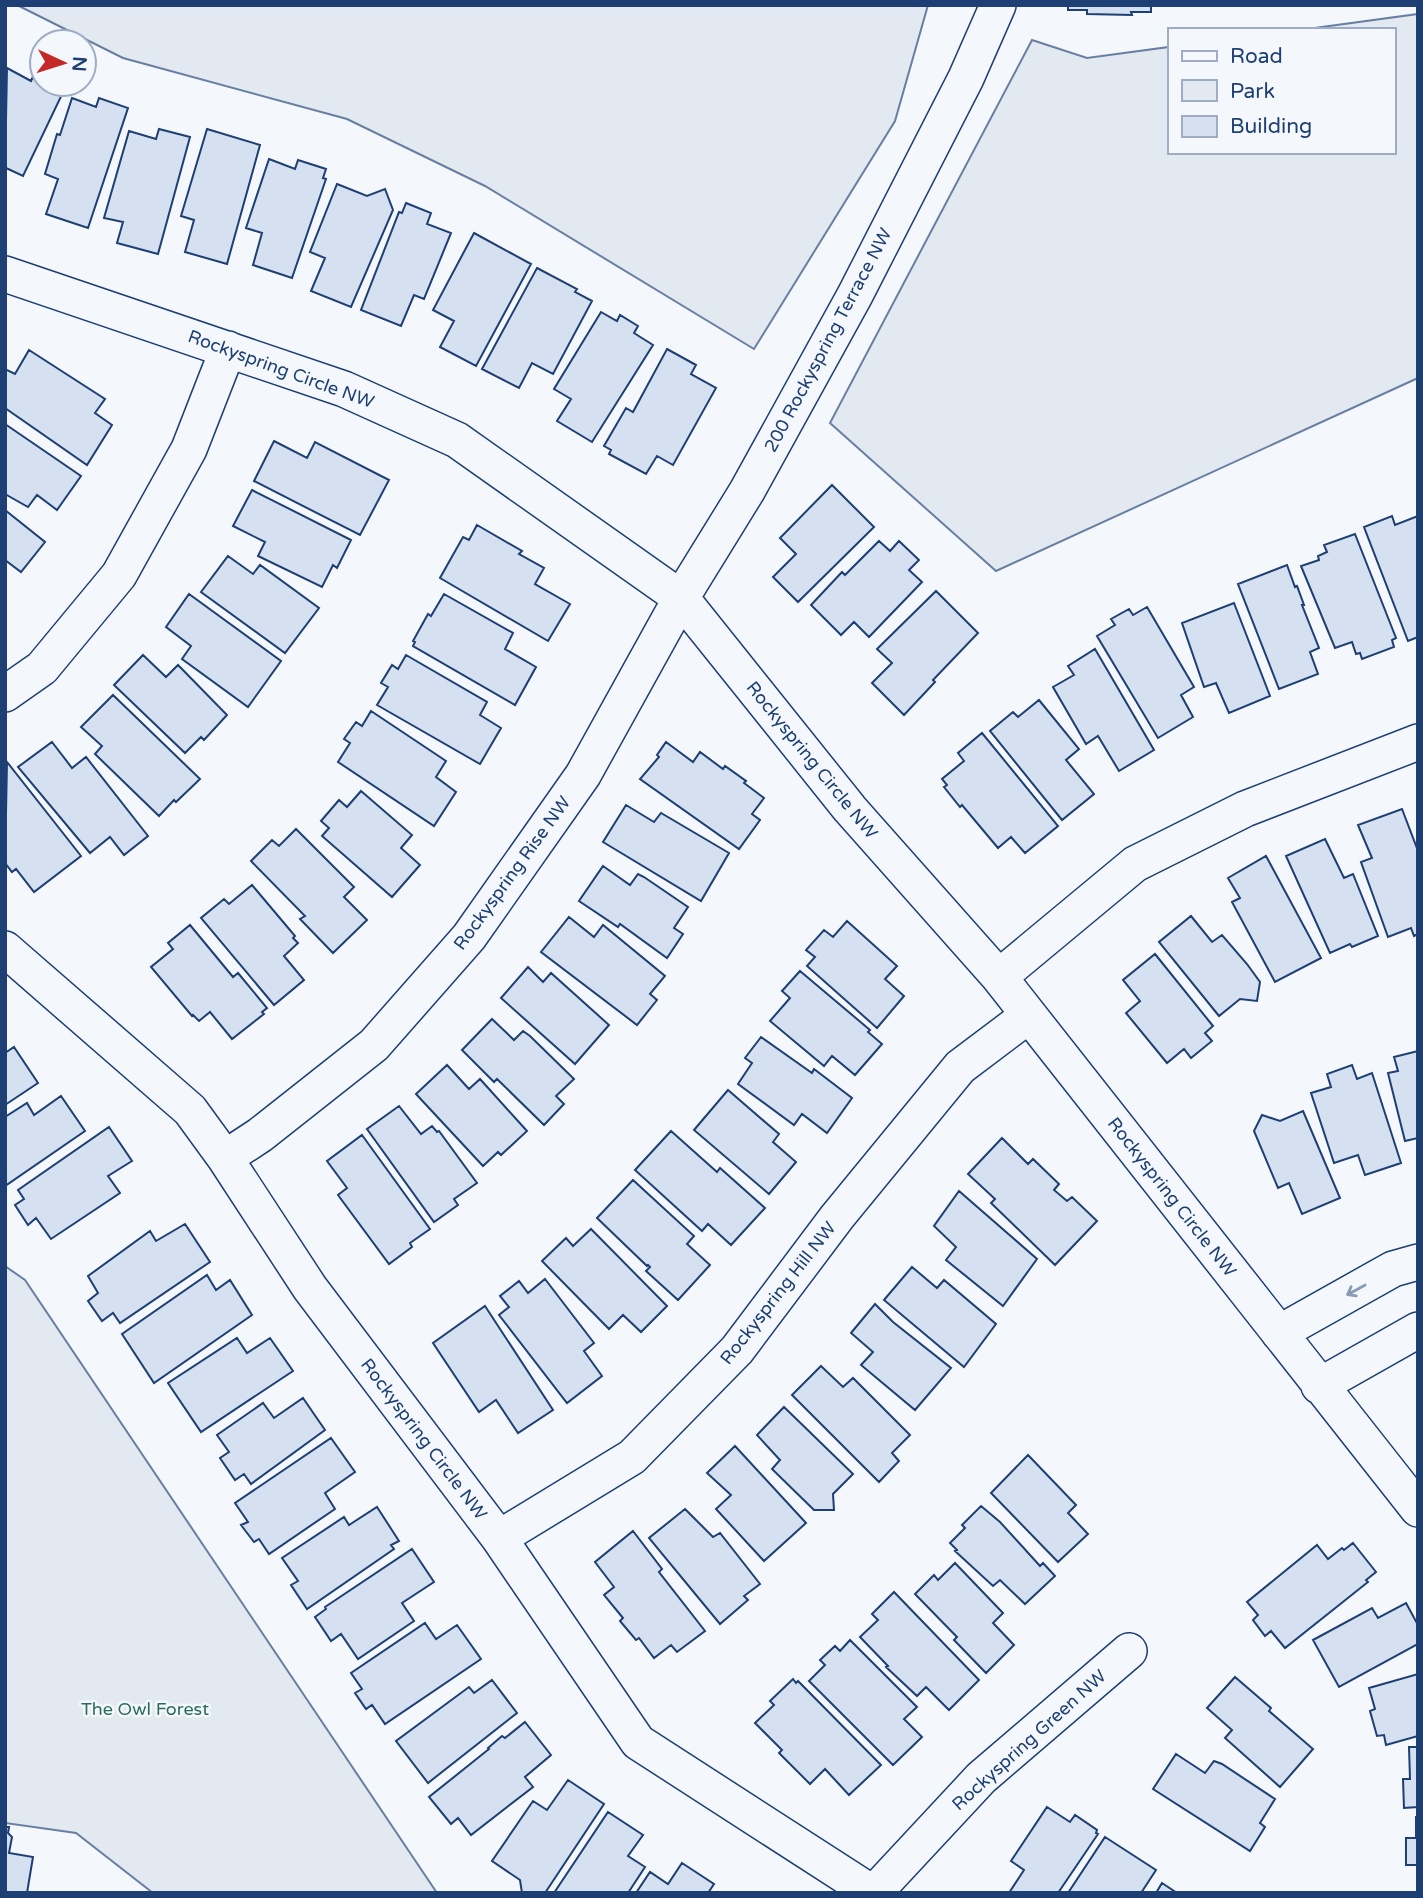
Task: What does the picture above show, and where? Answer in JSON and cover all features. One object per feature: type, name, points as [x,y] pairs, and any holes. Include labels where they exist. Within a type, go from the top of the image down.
[{"type":"street","name":"200 Rockyspring Terrace NW","points":[[681,598],[747,491],[848,307],[966,78],[998,5]]},
{"type":"street","name":"Rockyspring Circle NW","points":[[5,274],[344,389],[457,440],[681,598],[850,810],[999,977],[1418,1509]]},
{"type":"street","points":[[5,694],[42,668],[119,575],[189,449],[228,349]]},
{"type":"street","name":"Rockyspring Rise NW","points":[[225,1158],[260,1135],[374,1045],[470,937],[583,775],[681,598]]},
{"type":"street","points":[[999,977],[1135,864],[1245,809],[1418,742]]},
{"type":"street","name":"Rockyspring Circle NW","points":[[5,949],[190,1110],[225,1158],[310,1288],[499,1538],[638,1742],[873,1893]]},
{"type":"street","name":"Rockyspring Hill NW","points":[[499,1538],[632,1457],[737,1350],[838,1217],[960,1067],[1028,1015]]},
{"type":"street","points":[[1279,1333],[1393,1269],[1418,1262]]},
{"type":"street","points":[[1319,1386],[1418,1330]]},
{"type":"street","name":"Rockyspring Green NW","points":[[873,1893],[981,1778],[1129,1651]]},
{"type":"green space","points":[[17,5],[928,5],[895,121],[754,349],[485,186],[347,119],[123,58],[98,46],[98,28],[63,28]]},
{"type":"green space","points":[[1418,14],[1418,378],[996,571],[830,423],[1032,40],[1087,58],[1168,47],[1168,154],[1395,154],[1395,28],[1315,28]]},
{"type":"green space","name":"The Owl Forest","points":[[5,1266],[25,1280],[437,1893],[153,1893],[76,1833],[5,1823]]},
{"type":"building","points":[[1068,5],[1151,5],[1151,12],[1131,12],[1132,15],[1087,14],[1087,10],[1068,10]]},
{"type":"building","points":[[7,68],[28,79],[28,98],[60,98],[23,176],[6,168],[5,171]]},
{"type":"building","points":[[72,98],[96,107],[99,98],[128,108],[88,228],[46,214],[58,179],[45,174],[57,134],[60,135]]},
{"type":"building","points":[[159,129],[190,137],[158,254],[117,243],[123,222],[104,218],[129,131],[156,139]]},
{"type":"building","points":[[207,129],[260,145],[227,264],[185,252],[194,220],[181,216]]},
{"type":"building","points":[[269,159],[295,169],[298,160],[326,169],[323,178],[326,179],[292,278],[253,265],[262,233],[246,228]]},
{"type":"building","points":[[337,184],[367,196],[385,189],[393,210],[351,307],[311,291],[325,258],[310,252]]},
{"type":"building","points":[[406,203],[431,213],[427,224],[451,233],[424,299],[414,295],[401,326],[361,310],[399,212],[402,213]]},
{"type":"building","points":[[474,233],[531,264],[476,366],[440,347],[454,321],[433,310]]},
{"type":"building","points":[[537,268],[577,289],[575,292],[592,301],[553,374],[532,363],[519,388],[482,369]]},
{"type":"building","points":[[601,312],[617,321],[620,315],[638,326],[634,333],[653,345],[592,442],[557,421],[571,399],[554,389]]},
{"type":"building","points":[[667,349],[696,365],[691,374],[716,388],[673,465],[657,456],[646,474],[609,454],[611,450],[604,446],[626,408],[633,412]]},
{"type":"building","points":[[29,350],[105,399],[95,413],[112,425],[87,465],[5,408],[5,369],[15,374]]},
{"type":"building","points":[[5,424],[81,476],[57,510],[37,495],[28,507],[5,494]]},
{"type":"building","points":[[274,441],[307,458],[315,442],[389,480],[360,535],[254,481]]},
{"type":"building","points":[[832,485],[874,527],[798,602],[773,577],[796,554],[780,538]]},
{"type":"building","points":[[252,490],[351,540],[337,568],[333,565],[322,587],[258,556],[265,542],[233,526]]},
{"type":"building","points":[[5,510],[45,542],[21,572],[5,560]]},
{"type":"building","points":[[1392,516],[1395,525],[1418,516],[1418,637],[1408,641],[1364,527]]},
{"type":"building","points":[[477,525],[522,551],[519,554],[544,568],[535,584],[570,604],[548,641],[440,578],[463,537],[469,540]]},
{"type":"building","points":[[1355,534],[1396,638],[1392,640],[1394,647],[1362,659],[1360,653],[1356,654],[1352,642],[1335,648],[1301,566],[1319,560],[1318,556],[1327,552],[1324,545]]},
{"type":"building","points":[[879,541],[890,551],[899,541],[919,560],[909,570],[922,582],[869,637],[854,622],[841,635],[811,605],[842,572],[845,575]]},
{"type":"building","points":[[228,556],[253,574],[260,565],[319,608],[285,653],[201,592]]},
{"type":"building","points":[[1287,565],[1319,648],[1310,652],[1318,674],[1279,689],[1238,584]]},
{"type":"building","points":[[936,591],[978,633],[904,715],[872,683],[892,663],[877,649]]},
{"type":"building","points":[[189,594],[281,661],[248,707],[182,659],[191,646],[166,627]]},
{"type":"building","points":[[444,594],[513,633],[505,649],[536,667],[515,705],[413,646],[413,641],[428,614],[431,616]]},
{"type":"building","points":[[1234,603],[1270,696],[1229,713],[1216,683],[1204,687],[1182,623]]},
{"type":"building","points":[[1147,607],[1194,687],[1181,695],[1193,717],[1158,738],[1097,636],[1115,625],[1111,619],[1129,609],[1133,615]]},
{"type":"building","points":[[1095,649],[1154,750],[1119,771],[1098,736],[1086,744],[1053,687],[1074,675],[1068,666]]},
{"type":"building","points":[[143,655],[166,677],[178,665],[227,715],[204,740],[201,737],[185,753],[114,685]]},
{"type":"building","points":[[406,655],[487,702],[480,715],[501,728],[480,764],[377,705],[388,687],[381,683],[392,665],[398,669]]},
{"type":"building","points":[[113,695],[200,779],[159,816],[95,754],[102,746],[81,727]]},
{"type":"building","points":[[1039,700],[1079,749],[1066,760],[1094,794],[1062,820],[990,731],[1013,712],[1018,717]]},
{"type":"building","points":[[371,711],[446,761],[436,777],[456,792],[434,826],[338,762],[350,743],[344,739],[356,722],[362,726]]},
{"type":"building","points":[[982,733],[1058,826],[1025,853],[1011,837],[998,848],[944,787],[947,785],[942,779],[964,761],[958,753]]},
{"type":"building","points":[[52,742],[72,768],[86,757],[148,836],[124,855],[110,837],[90,853],[18,767]]},
{"type":"building","points":[[666,742],[693,762],[700,752],[723,769],[725,766],[764,798],[752,814],[760,820],[739,849],[640,779],[659,757],[657,755]]},
{"type":"building","points":[[7,762],[81,856],[34,892],[16,869],[12,872],[5,863]]},
{"type":"building","points":[[361,791],[412,835],[401,848],[420,865],[392,897],[322,836],[329,828],[321,821],[339,800],[347,807]]},
{"type":"building","points":[[626,805],[654,822],[661,813],[729,853],[701,901],[603,842]]},
{"type":"building","points":[[1402,809],[1418,851],[1418,934],[1414,936],[1411,928],[1388,937],[1361,862],[1372,858],[1358,825]]},
{"type":"building","points":[[296,829],[354,887],[344,897],[367,920],[333,953],[300,919],[305,916],[251,861],[272,840],[279,846]]},
{"type":"building","points":[[1325,839],[1344,878],[1353,874],[1378,936],[1330,953],[1286,856]]},
{"type":"building","points":[[1266,856],[1321,958],[1275,982],[1232,902],[1240,898],[1228,878]]},
{"type":"building","points":[[603,866],[630,885],[638,874],[688,907],[674,928],[683,934],[667,958],[620,924],[618,927],[579,901]]},
{"type":"building","points":[[252,885],[298,943],[284,956],[304,980],[274,1005],[201,918],[224,899],[229,904]]},
{"type":"building","points":[[1191,916],[1212,942],[1222,935],[1247,964],[1260,982],[1257,1001],[1240,999],[1219,1016],[1159,942]]},
{"type":"building","points":[[569,917],[594,937],[603,925],[665,976],[650,994],[657,1000],[637,1025],[541,952]]},
{"type":"building","points":[[847,921],[897,966],[885,979],[904,996],[877,1028],[807,966],[815,957],[806,950],[824,930],[833,937]]},
{"type":"building","points":[[190,925],[233,977],[238,973],[267,1008],[262,1012],[264,1014],[232,1039],[210,1012],[199,1021],[192,1016],[151,967],[173,949],[168,943]]},
{"type":"building","points":[[1155,954],[1213,1026],[1205,1033],[1212,1041],[1191,1058],[1184,1049],[1167,1063],[1126,1013],[1140,1001],[1123,980]]},
{"type":"building","points":[[528,967],[543,982],[551,973],[609,1025],[575,1064],[501,998]]},
{"type":"building","points":[[800,971],[870,1030],[868,1032],[882,1044],[855,1075],[832,1056],[824,1066],[770,1021],[790,998],[782,991]]},
{"type":"building","points":[[492,1019],[514,1040],[523,1031],[530,1036],[574,1079],[556,1096],[564,1104],[544,1125],[497,1079],[494,1082],[462,1050]]},
{"type":"building","points":[[761,1037],[812,1073],[814,1069],[852,1098],[827,1133],[802,1114],[794,1125],[738,1084],[752,1063],[745,1058]]},
{"type":"building","points":[[14,1047],[38,1083],[5,1105],[5,1053]]},
{"type":"building","points":[[1418,1051],[1418,1138],[1405,1141],[1388,1073],[1398,1071],[1394,1057]]},
{"type":"building","points":[[447,1065],[469,1089],[480,1079],[527,1131],[501,1155],[498,1152],[483,1166],[416,1094]]},
{"type":"building","points":[[1352,1065],[1357,1079],[1372,1073],[1401,1163],[1365,1175],[1358,1155],[1334,1163],[1311,1093],[1331,1087],[1327,1074]]},
{"type":"building","points":[[728,1090],[779,1134],[773,1142],[796,1162],[769,1194],[694,1130]]},
{"type":"building","points":[[61,1096],[85,1131],[5,1186],[5,1117],[27,1103],[34,1115]]},
{"type":"building","points":[[399,1106],[421,1134],[432,1126],[439,1131],[477,1183],[454,1199],[458,1205],[434,1222],[367,1129]]},
{"type":"building","points":[[1303,1111],[1340,1198],[1302,1214],[1289,1183],[1278,1188],[1254,1131],[1262,1115],[1280,1121]]},
{"type":"building","points":[[109,1127],[132,1161],[108,1176],[120,1193],[51,1239],[36,1218],[28,1225],[15,1205],[24,1199],[18,1190]]},
{"type":"building","points":[[671,1131],[717,1172],[720,1168],[765,1208],[731,1245],[708,1224],[702,1231],[635,1170]]},
{"type":"building","points":[[362,1135],[430,1229],[410,1243],[412,1247],[389,1264],[338,1195],[347,1188],[327,1161]]},
{"type":"building","points":[[1002,1138],[1028,1164],[1033,1159],[1059,1184],[1054,1190],[1067,1201],[1072,1197],[1097,1221],[1055,1265],[991,1203],[995,1199],[968,1174]]},
{"type":"building","points":[[633,1180],[694,1236],[687,1244],[710,1265],[678,1300],[646,1271],[650,1267],[597,1218]]},
{"type":"building","points":[[959,1191],[1037,1259],[1003,1306],[946,1260],[956,1247],[934,1226]]},
{"type":"building","points":[[185,1224],[210,1262],[120,1323],[113,1313],[102,1321],[88,1301],[98,1293],[88,1276],[150,1231],[156,1241]]},
{"type":"building","points":[[591,1229],[667,1306],[641,1332],[623,1315],[609,1329],[542,1261],[566,1238],[573,1246]]},
{"type":"building","points":[[912,1267],[937,1288],[944,1280],[996,1324],[964,1367],[884,1300]]},
{"type":"building","points":[[207,1275],[216,1290],[230,1280],[252,1315],[154,1383],[122,1334]]},
{"type":"building","points":[[545,1279],[594,1343],[584,1351],[602,1376],[567,1403],[499,1315],[509,1307],[500,1296],[519,1281],[528,1293]]},
{"type":"building","points":[[875,1304],[893,1322],[951,1368],[915,1410],[861,1365],[873,1352],[851,1333]]},
{"type":"building","points":[[485,1306],[553,1410],[518,1433],[496,1400],[479,1412],[433,1343]]},
{"type":"building","points":[[237,1338],[247,1353],[270,1338],[293,1371],[201,1432],[168,1383]]},
{"type":"building","points":[[821,1366],[843,1387],[853,1378],[910,1435],[892,1453],[899,1461],[879,1482],[792,1395]]},
{"type":"building","points":[[303,1398],[325,1430],[251,1484],[244,1474],[235,1480],[220,1458],[229,1452],[217,1435],[263,1403],[274,1418]]},
{"type":"building","points":[[784,1407],[853,1474],[833,1494],[834,1510],[814,1510],[772,1469],[780,1460],[757,1435]]},
{"type":"building","points":[[331,1438],[355,1472],[325,1493],[335,1509],[269,1554],[259,1539],[254,1542],[241,1525],[248,1522],[235,1503]]},
{"type":"building","points":[[735,1446],[806,1523],[764,1561],[716,1509],[731,1495],[707,1473]]},
{"type":"building","points":[[1028,1455],[1076,1505],[1068,1513],[1088,1534],[1058,1562],[991,1493]]},
{"type":"building","points":[[981,1506],[1000,1522],[1040,1566],[1043,1563],[1055,1576],[1025,1604],[1000,1580],[993,1586],[955,1551],[957,1550],[950,1543],[965,1528],[962,1525]]},
{"type":"building","points":[[377,1507],[399,1541],[391,1545],[394,1549],[307,1609],[291,1585],[298,1581],[282,1558],[344,1517],[349,1525]]},
{"type":"building","points":[[685,1509],[713,1537],[720,1533],[760,1584],[744,1596],[748,1600],[720,1624],[649,1538]]},
{"type":"building","points":[[633,1531],[662,1569],[659,1572],[705,1631],[677,1652],[671,1645],[654,1658],[639,1638],[636,1640],[620,1621],[623,1618],[604,1595],[614,1587],[595,1562]]},
{"type":"building","points":[[1353,1543],[1376,1572],[1366,1580],[1368,1582],[1285,1648],[1271,1631],[1265,1636],[1253,1620],[1258,1615],[1247,1602],[1317,1545],[1328,1559]]},
{"type":"building","points":[[412,1549],[434,1582],[402,1603],[414,1621],[358,1659],[341,1634],[331,1641],[315,1617],[326,1609],[325,1607]]},
{"type":"building","points":[[955,1563],[1003,1613],[993,1623],[1014,1645],[986,1673],[954,1640],[957,1637],[915,1594],[934,1575],[938,1580]]},
{"type":"building","points":[[894,1592],[979,1680],[949,1710],[926,1687],[917,1696],[886,1667],[888,1666],[860,1637],[878,1620],[872,1614]]},
{"type":"building","points":[[1406,1603],[1418,1625],[1418,1644],[1339,1687],[1313,1640],[1372,1608],[1378,1618]]},
{"type":"building","points":[[425,1623],[436,1639],[457,1625],[481,1659],[385,1724],[372,1705],[366,1709],[355,1693],[362,1689],[351,1673]]},
{"type":"building","points":[[850,1640],[917,1707],[904,1719],[922,1737],[893,1765],[809,1681],[825,1665],[820,1660],[835,1646],[840,1651]]},
{"type":"building","points":[[1418,1674],[1418,1736],[1386,1745],[1384,1735],[1377,1736],[1370,1711],[1375,1709],[1369,1688]]},
{"type":"building","points":[[1235,1677],[1313,1749],[1280,1787],[1225,1738],[1232,1730],[1207,1708]]},
{"type":"building","points":[[793,1679],[881,1765],[849,1795],[825,1769],[810,1784],[779,1753],[782,1750],[755,1723],[774,1705],[770,1701]]},
{"type":"building","points":[[492,1680],[517,1713],[428,1783],[396,1741],[469,1687],[474,1693]]},
{"type":"building","points":[[525,1722],[551,1755],[525,1777],[533,1787],[471,1835],[458,1818],[451,1824],[429,1797],[502,1736],[505,1738]]},
{"type":"building","points":[[1409,1747],[1418,1747],[1418,1807],[1404,1808],[1403,1779],[1410,1779]]},
{"type":"building","points":[[1176,1754],[1205,1773],[1214,1761],[1222,1764],[1275,1799],[1260,1823],[1265,1827],[1250,1851],[1153,1789]]},
{"type":"building","points":[[568,1780],[604,1804],[545,1893],[522,1893],[520,1880],[492,1861],[533,1801],[547,1810]]},
{"type":"building","points":[[1047,1807],[1070,1822],[1075,1815],[1097,1830],[1098,1834],[1058,1893],[1009,1893],[1024,1870],[1011,1861]]},
{"type":"building","points":[[608,1812],[643,1835],[628,1856],[645,1867],[628,1893],[554,1893]]},
{"type":"building","points":[[1416,1817],[1418,1865],[1406,1865],[1406,1838],[1416,1838]]},
{"type":"building","points":[[5,1827],[9,1827],[8,1833],[12,1837],[9,1853],[33,1857],[27,1893],[5,1893]]},
{"type":"building","points":[[1105,1837],[1156,1870],[1141,1893],[1068,1893]]},
{"type":"building","points":[[682,1863],[714,1884],[708,1893],[636,1893],[650,1872],[668,1884]]},
{"type":"building","points":[[1162,1883],[1177,1893],[1156,1893]]}]
